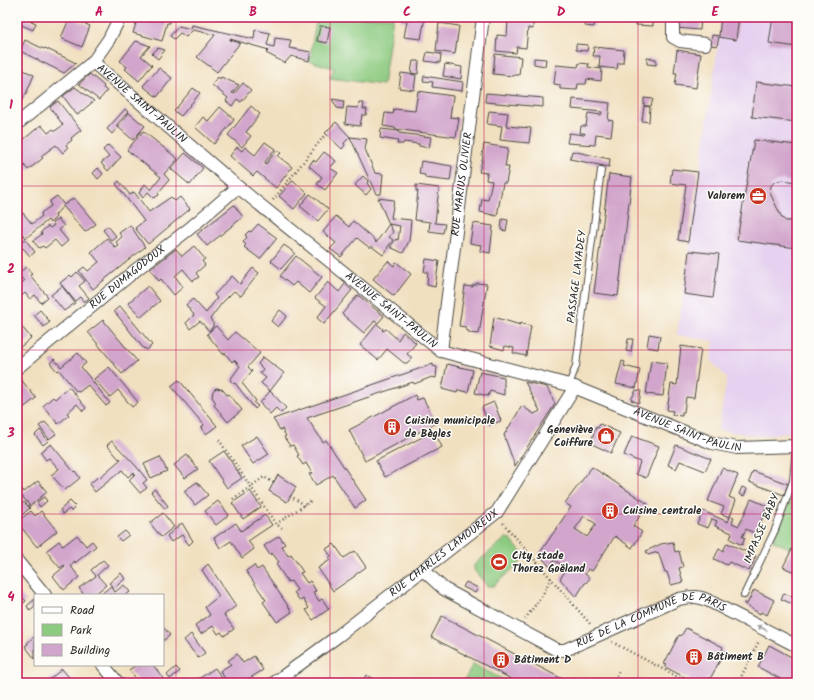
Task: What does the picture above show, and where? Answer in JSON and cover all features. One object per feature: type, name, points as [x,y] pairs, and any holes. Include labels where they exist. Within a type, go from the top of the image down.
[{"type":"street","points":[[17,124],[93,62],[109,39],[120,17]]},
{"type":"street","name":"RUE MARIUS OLIVIER","points":[[441,352],[483,17]]},
{"type":"street","points":[[673,17],[673,37],[676,40],[705,44]]},
{"type":"street","name":"AVENUE SAINT-PAULIN","points":[[93,62],[238,187],[441,352],[572,386],[712,443],[737,448],[796,446]]},
{"type":"street","name":"RUE DUMAGODOUX","points":[[17,368],[137,269],[189,229],[238,187]]},
{"type":"street","name":"RUE CHARLES LAMOUREUX","points":[[281,681],[497,512],[572,386]]},
{"type":"street","points":[[17,561],[44,594]]},
{"type":"street","name":"RUE DE LA COMMUNE DE PARIS","points":[[423,570],[444,589],[557,650],[565,650],[679,599],[691,597],[700,597],[797,646]]},
{"type":"street","points":[[104,666],[118,683]]},
{"type":"lane","name":"PASSAGE LAVADEY","points":[[572,386],[576,366],[601,170]]},
{"type":"lane","name":"IMPASSE BABY","points":[[744,595],[775,530],[794,481],[796,446]]},
{"type":"path","points":[[266,210],[324,136]]},
{"type":"path","points":[[219,440],[276,524],[282,528]]},
{"type":"path","points":[[233,498],[264,477],[274,483]]},
{"type":"path","points":[[290,496],[305,505]]},
{"type":"path","points":[[276,524],[310,501]]},
{"type":"path","points":[[494,514],[600,634],[618,646],[689,683]]},
{"type":"path","points":[[519,630],[542,596],[551,578]]},
{"type":"path","points":[[738,683],[764,629]]},
{"type":"path","points":[[612,683],[620,669]]},
{"type":"shaded area","points":[[739,17],[797,17],[797,431],[760,436],[718,430],[727,378],[711,361],[714,341],[677,335],[719,37],[736,40]]},
{"type":"green space","points":[[317,17],[393,17],[383,85],[330,78],[334,68],[309,61]]},
{"type":"green space","points":[[797,484],[797,551],[773,541]]},
{"type":"green space","name":"City stade Thorez Goëland","points":[[506,538],[510,539],[523,554],[523,560],[493,586],[487,586],[474,570],[474,565]]},
{"type":"green space","points":[[473,664],[510,683],[463,683]]},
{"type":"building","points":[[17,17],[21,17],[36,23],[33,30],[17,23]]},
{"type":"building","points":[[70,17],[90,26],[82,47],[61,38]]},
{"type":"building","points":[[138,17],[146,17],[162,21],[163,17],[170,17],[170,23],[167,23],[162,41],[133,33]]},
{"type":"building","points":[[402,17],[425,17],[421,39],[404,37],[407,21],[401,21]]},
{"type":"building","points":[[585,17],[595,17],[594,27],[585,26]]},
{"type":"building","points":[[606,17],[630,17],[629,20],[625,21],[605,19]]},
{"type":"building","points":[[636,17],[653,17],[653,26],[636,25]]},
{"type":"building","points":[[677,17],[701,17],[700,30],[676,28]]},
{"type":"building","points":[[721,17],[739,17],[736,40],[719,37],[717,46],[711,45],[712,35],[719,36]]},
{"type":"building","points":[[773,17],[797,17],[797,47],[769,43]]},
{"type":"building","points":[[508,21],[533,23],[533,29],[528,28],[526,48],[517,47],[516,53],[496,51],[497,35],[507,36]]},
{"type":"building","points":[[439,23],[459,26],[455,54],[436,51]]},
{"type":"building","points":[[192,25],[254,39],[255,30],[270,33],[267,45],[274,47],[275,38],[291,40],[289,48],[311,52],[309,61],[291,56],[285,63],[266,53],[269,50],[230,39],[240,43],[217,72],[197,57],[215,35],[193,30],[186,37],[180,33],[174,39],[170,36],[179,26],[191,29]]},
{"type":"building","points":[[320,26],[330,27],[327,43],[317,41]]},
{"type":"building","points":[[25,40],[76,63],[64,73],[20,51]]},
{"type":"building","points":[[136,41],[150,46],[141,56],[152,65],[139,81],[125,69],[127,67],[120,61]]},
{"type":"building","points":[[576,44],[588,45],[587,51],[576,50]]},
{"type":"building","points":[[594,47],[624,50],[623,63],[618,63],[617,69],[599,67],[600,56],[593,56]]},
{"type":"building","points":[[158,48],[165,50],[158,59],[152,54]]},
{"type":"building","points":[[677,50],[701,54],[696,88],[675,85],[677,73],[674,73]]},
{"type":"building","points":[[427,52],[441,54],[440,63],[425,61]]},
{"type":"building","points":[[495,54],[521,57],[519,75],[493,74]]},
{"type":"building","points":[[534,58],[546,59],[545,66],[534,64]]},
{"type":"building","points":[[647,58],[656,59],[656,65],[647,64]]},
{"type":"building","points":[[413,61],[419,61],[418,74],[411,73]]},
{"type":"building","points":[[579,63],[589,64],[588,67],[602,69],[601,81],[587,79],[586,84],[578,84],[577,90],[560,89],[560,85],[554,84],[556,65],[578,67]]},
{"type":"building","points":[[445,64],[462,67],[461,79],[443,76]]},
{"type":"building","points":[[17,67],[34,75],[26,94],[17,107]]},
{"type":"building","points":[[159,68],[172,78],[157,97],[143,86]]},
{"type":"building","points":[[401,73],[416,75],[414,90],[399,88]]},
{"type":"building","points":[[90,74],[104,86],[103,88],[107,91],[99,100],[79,84]]},
{"type":"building","points":[[424,76],[463,82],[462,91],[432,87],[433,82],[423,81]]},
{"type":"building","points":[[218,77],[239,85],[232,93],[234,94],[243,83],[251,90],[241,102],[237,99],[232,106],[226,101],[228,98],[212,85]]},
{"type":"building","points":[[756,82],[797,87],[797,122],[752,117]]},
{"type":"building","points":[[75,87],[94,101],[77,115],[63,96]]},
{"type":"building","points":[[193,88],[200,93],[181,116],[174,111]]},
{"type":"building","points":[[418,91],[453,96],[450,117],[459,118],[456,137],[383,126],[385,113],[393,114],[394,109],[415,111]]},
{"type":"building","points":[[486,93],[543,98],[543,107],[485,102]]},
{"type":"building","points":[[644,98],[653,99],[651,106],[644,106]]},
{"type":"building","points":[[332,99],[344,101],[343,109],[337,108]]},
{"type":"building","points":[[573,99],[610,103],[608,120],[613,121],[611,136],[596,134],[595,145],[567,143],[569,133],[584,135],[585,133],[580,133],[581,126],[586,126],[588,113],[601,115],[602,112],[572,109]]},
{"type":"building","points":[[58,101],[81,130],[71,138],[72,140],[66,145],[68,148],[63,153],[56,145],[41,156],[43,158],[28,170],[17,156],[17,145],[41,125],[48,133],[53,129],[55,131],[63,125],[50,107]]},
{"type":"building","points":[[359,103],[364,103],[363,109],[367,109],[366,115],[362,115],[360,126],[345,124],[347,107],[358,108]]},
{"type":"building","points":[[251,106],[260,114],[246,132],[251,136],[242,147],[228,135]]},
{"type":"building","points":[[644,106],[650,107],[649,122],[642,121]]},
{"type":"building","points":[[220,107],[234,120],[214,144],[195,127],[203,117],[208,121]]},
{"type":"building","points":[[125,109],[128,112],[116,126],[118,127],[112,134],[107,129]]},
{"type":"building","points":[[489,111],[508,113],[506,126],[531,128],[529,143],[500,140],[502,126],[487,124]]},
{"type":"building","points":[[129,113],[145,126],[133,140],[118,127]]},
{"type":"building","points":[[336,122],[350,137],[344,143],[345,145],[342,149],[325,133]]},
{"type":"building","points":[[381,129],[431,137],[429,148],[419,146],[419,144],[404,142],[403,144],[397,144],[398,141],[380,138]]},
{"type":"building","points":[[143,131],[178,159],[164,174],[169,180],[158,193],[159,195],[154,198],[148,192],[143,198],[139,193],[145,184],[151,190],[161,177],[127,150]]},
{"type":"building","points":[[350,137],[367,139],[365,149],[375,173],[383,174],[381,194],[376,194]]},
{"type":"building","name":"Valorem","points":[[754,140],[797,145],[797,182],[782,180],[774,182],[771,186],[770,193],[782,218],[786,221],[797,219],[797,248],[737,240]]},
{"type":"building","points":[[265,142],[275,149],[265,162],[266,164],[277,150],[281,153],[278,156],[292,167],[276,188],[257,172],[253,176],[230,156],[237,147],[242,151],[245,147],[255,155]]},
{"type":"building","points":[[484,144],[508,148],[505,167],[509,167],[506,183],[503,183],[497,216],[480,212],[482,199],[488,200],[492,181],[486,180],[487,173],[479,172],[483,157]]},
{"type":"building","points":[[108,145],[121,157],[108,171],[101,163],[109,157],[103,150]]},
{"type":"building","points":[[572,151],[610,159],[609,167],[570,159]]},
{"type":"building","points":[[324,152],[336,161],[330,168],[338,173],[325,190],[317,184],[322,177],[309,166],[313,160],[316,162]]},
{"type":"building","points":[[185,153],[203,168],[190,185],[171,169]]},
{"type":"building","points":[[17,160],[24,168],[17,173]]},
{"type":"building","points":[[421,161],[452,166],[450,181],[425,178],[425,175],[419,174]]},
{"type":"building","points":[[98,168],[103,174],[98,179],[93,173]]},
{"type":"building","points":[[672,169],[698,172],[688,242],[678,240],[686,185],[670,183]]},
{"type":"building","points":[[609,174],[632,177],[618,296],[594,293]]},
{"type":"building","points":[[363,176],[368,181],[367,183],[371,189],[366,195],[355,185]]},
{"type":"building","points":[[293,180],[307,193],[294,209],[279,196]]},
{"type":"building","points":[[119,181],[130,195],[134,192],[149,212],[171,197],[175,201],[180,197],[190,209],[148,244],[135,228],[144,221],[116,184]]},
{"type":"building","points":[[416,185],[439,188],[435,223],[445,224],[443,233],[429,231],[430,222],[415,220],[418,191],[416,191]]},
{"type":"building","points":[[310,194],[328,209],[318,221],[300,206]]},
{"type":"building","points":[[57,196],[64,205],[74,198],[96,224],[85,232],[63,206],[50,223],[48,220],[26,238],[19,230],[17,231],[17,217],[23,213],[32,224],[42,216],[41,213],[51,206],[50,201]]},
{"type":"building","points":[[378,198],[394,200],[391,218],[411,220],[409,241],[403,253],[390,247],[396,239],[398,240],[400,226],[389,224]]},
{"type":"building","points":[[234,205],[243,217],[207,246],[197,234]]},
{"type":"building","points":[[336,216],[349,227],[353,221],[376,241],[376,243],[389,224],[393,232],[389,237],[393,240],[383,255],[371,246],[370,248],[357,238],[341,257],[330,249],[336,243],[323,232]]},
{"type":"building","points":[[58,219],[64,226],[59,230],[68,241],[61,247],[55,240],[45,248],[43,246],[39,248],[33,241],[42,234],[41,232],[48,226],[50,228],[54,225],[52,223]]},
{"type":"building","points":[[502,219],[508,220],[506,231],[501,230]]},
{"type":"building","points":[[473,223],[493,226],[490,253],[480,251],[481,245],[470,243]]},
{"type":"building","points":[[258,224],[277,238],[260,259],[244,247],[246,245],[243,242],[247,237],[245,235],[249,231],[251,232]]},
{"type":"building","points":[[130,225],[145,247],[93,289],[79,271],[84,267],[88,271],[99,262],[91,252],[107,238],[116,248],[119,246],[116,242],[122,237],[119,233]]},
{"type":"building","points":[[108,226],[116,236],[111,240],[103,230]]},
{"type":"building","points":[[17,239],[20,243],[25,239],[35,252],[30,256],[23,248],[17,252]]},
{"type":"building","points":[[284,245],[295,253],[281,269],[271,261]]},
{"type":"building","points":[[194,246],[205,259],[202,261],[205,265],[196,273],[199,277],[193,281],[183,269],[175,276],[183,287],[174,295],[161,279],[159,281],[150,269],[176,249],[182,256]]},
{"type":"building","points":[[689,251],[719,254],[713,298],[684,294]]},
{"type":"building","points":[[296,256],[322,277],[309,293],[296,282],[292,286],[280,276]]},
{"type":"building","points":[[426,259],[439,261],[435,287],[427,285],[428,272],[424,272]]},
{"type":"building","points":[[388,261],[394,266],[396,262],[411,274],[394,296],[373,279]]},
{"type":"building","points":[[26,267],[32,274],[30,275],[48,297],[41,303],[35,295],[30,299],[25,293],[19,298],[17,296],[17,283],[19,285],[24,281],[18,274]]},
{"type":"building","points":[[253,268],[259,273],[241,296],[234,291],[222,303],[210,319],[213,322],[213,327],[209,331],[200,321],[190,329],[186,323],[194,315],[186,305],[193,299],[206,313],[217,298],[214,295],[232,276],[240,284]]},
{"type":"building","points":[[77,272],[85,281],[79,286],[89,298],[84,302],[80,297],[75,301],[60,283],[70,275],[72,277]]},
{"type":"building","points":[[328,282],[339,292],[345,284],[352,290],[324,324],[317,318],[326,306],[315,298]]},
{"type":"building","points":[[476,283],[487,284],[479,334],[469,333],[469,331],[466,330],[466,327],[459,326],[465,286],[473,287]]},
{"type":"building","points":[[62,286],[75,303],[64,311],[51,295]]},
{"type":"building","points":[[148,286],[160,301],[141,317],[128,303]]},
{"type":"building","points":[[358,295],[384,316],[378,323],[374,321],[364,333],[342,314]]},
{"type":"building","points":[[120,306],[152,345],[147,350],[145,348],[144,349],[114,311]]},
{"type":"building","points":[[40,310],[50,322],[44,327],[34,315]]},
{"type":"building","points":[[280,310],[287,316],[278,327],[271,321]]},
{"type":"building","points":[[494,317],[520,325],[520,323],[531,326],[526,356],[513,353],[514,348],[505,346],[504,350],[490,346]]},
{"type":"building","points":[[103,320],[137,361],[122,374],[88,332]]},
{"type":"building","points":[[17,321],[31,338],[17,350]]},
{"type":"building","points":[[377,324],[383,329],[383,331],[386,329],[398,340],[403,332],[416,343],[407,354],[412,358],[407,363],[404,363],[387,349],[378,360],[360,345]]},
{"type":"building","points":[[216,326],[228,340],[235,332],[260,353],[248,367],[252,371],[242,383],[256,401],[254,403],[258,406],[255,409],[235,383],[234,384],[230,380],[240,366],[234,360],[232,362],[225,353],[223,354],[207,334]]},
{"type":"building","points":[[649,334],[660,336],[658,349],[647,347]]},
{"type":"building","points":[[628,339],[633,339],[631,352],[626,351]]},
{"type":"building","points":[[681,346],[701,349],[694,398],[686,397],[682,416],[672,415],[673,411],[667,410],[671,384],[677,385]]},
{"type":"building","points":[[78,353],[86,363],[81,367],[110,403],[106,406],[88,385],[79,392],[76,391],[59,370],[57,371],[50,363],[54,359],[61,367]]},
{"type":"building","points":[[263,357],[284,373],[270,391],[261,383],[266,378],[260,373],[263,369],[258,364]]},
{"type":"building","points":[[622,361],[625,362],[624,366],[640,370],[636,388],[616,384]]},
{"type":"building","points":[[651,361],[667,363],[663,396],[646,394]]},
{"type":"building","points":[[433,364],[433,366],[437,367],[436,378],[432,377],[414,384],[413,382],[307,418],[323,442],[326,440],[366,500],[355,508],[333,475],[316,485],[309,474],[312,473],[306,463],[303,465],[297,456],[299,455],[293,445],[290,446],[284,437],[286,436],[282,429],[280,430],[273,419]]},
{"type":"building","points":[[447,364],[473,370],[468,392],[458,390],[457,393],[442,389]]},
{"type":"building","points":[[109,367],[138,402],[132,407],[118,390],[110,397],[94,379]]},
{"type":"building","points":[[480,372],[504,377],[504,395],[490,391],[488,396],[475,393]]},
{"type":"building","points":[[19,377],[36,398],[17,413],[17,379]]},
{"type":"building","points":[[179,380],[217,426],[206,434],[201,428],[204,425],[171,386]]},
{"type":"building","points":[[525,382],[547,387],[555,404],[515,466],[504,435],[522,406],[534,414],[540,411]]},
{"type":"building","points":[[69,387],[86,408],[83,411],[77,404],[67,413],[69,415],[58,424],[43,406],[53,397],[55,399]]},
{"type":"building","points":[[216,388],[222,389],[227,395],[229,394],[242,410],[228,422],[214,405],[216,403],[212,397],[213,391]]},
{"type":"building","points":[[636,390],[641,391],[639,403],[631,400]]},
{"type":"building","points":[[270,391],[286,408],[281,413],[276,408],[270,414],[260,403]]},
{"type":"building","name":"Cuisine municipale de Bègles","points":[[415,395],[417,400],[423,398],[436,423],[365,461],[349,430]]},
{"type":"building","points":[[494,402],[501,421],[489,425],[482,407]]},
{"type":"building","points":[[45,422],[56,434],[49,439],[39,426]]},
{"type":"building","name":"Geneviève Coiffure","points":[[600,424],[620,433],[611,453],[592,444],[596,427],[598,428]]},
{"type":"building","points":[[40,430],[48,441],[43,445],[35,435]]},
{"type":"building","points":[[434,431],[442,447],[385,477],[376,461]]},
{"type":"building","points":[[257,436],[269,454],[253,464],[241,446]]},
{"type":"building","points":[[632,436],[659,446],[646,478],[636,474],[640,462],[624,455]]},
{"type":"building","points":[[112,441],[147,480],[143,483],[147,488],[140,493],[129,480],[135,474],[134,472],[128,477],[122,470],[95,492],[89,484],[98,477],[99,478],[121,459],[119,459],[107,445]]},
{"type":"building","points":[[51,444],[80,478],[65,490],[51,475],[59,469],[49,458],[46,460],[40,452]]},
{"type":"building","points":[[676,445],[711,459],[705,471],[680,461],[676,469],[668,465]]},
{"type":"building","points":[[224,451],[242,478],[227,488],[209,461]]},
{"type":"building","points":[[187,455],[198,469],[185,478],[174,465]]},
{"type":"building","points":[[160,457],[167,471],[151,478],[144,464]]},
{"type":"building","points":[[592,467],[648,504],[633,526],[642,532],[632,548],[615,536],[592,571],[588,569],[585,574],[590,578],[576,597],[560,579],[567,568],[554,560],[550,567],[539,554],[571,507],[565,503]],"holes":[[[584,516],[596,524],[587,537],[575,529]]]},
{"type":"building","points":[[722,468],[738,475],[729,497],[736,500],[730,516],[734,517],[732,523],[739,526],[751,499],[767,506],[756,534],[746,529],[742,537],[745,538],[742,545],[730,539],[732,533],[715,526],[717,521],[712,519],[708,528],[697,524],[703,511],[728,522],[730,517],[721,514],[724,507],[708,501]]},
{"type":"building","points":[[753,471],[788,484],[784,495],[749,482]]},
{"type":"building","points":[[278,475],[296,487],[287,502],[269,491]]},
{"type":"building","points":[[38,481],[47,492],[30,506],[17,490],[20,487],[24,492]]},
{"type":"building","points":[[197,482],[208,495],[195,505],[184,491]]},
{"type":"building","points":[[742,487],[747,489],[744,496],[739,494]]},
{"type":"building","points":[[155,489],[168,506],[165,509],[151,492]]},
{"type":"building","points":[[250,491],[261,507],[243,519],[232,503]]},
{"type":"building","points":[[44,497],[47,501],[40,507],[37,502]]},
{"type":"building","points":[[70,501],[76,507],[71,511],[69,509],[63,514],[60,510]]},
{"type":"building","points":[[218,501],[229,515],[216,525],[205,511]]},
{"type":"building","points":[[24,502],[30,508],[17,519],[17,508]]},
{"type":"building","points":[[31,511],[35,516],[41,511],[57,531],[37,547],[17,522]]},
{"type":"building","points":[[163,513],[174,527],[161,537],[150,523]]},
{"type":"building","points":[[265,515],[272,525],[248,541],[254,549],[242,558],[231,541],[220,548],[214,538],[236,523],[241,531]]},
{"type":"building","points":[[182,523],[193,541],[189,545],[182,535],[171,542],[167,536]]},
{"type":"building","points":[[125,531],[129,535],[121,541],[117,537]]},
{"type":"building","points":[[77,535],[86,546],[92,541],[96,546],[75,563],[75,561],[70,565],[79,577],[64,590],[53,576],[65,566],[64,565],[60,568],[46,551],[59,541],[63,546]]},
{"type":"building","points":[[279,536],[285,544],[282,546],[288,556],[291,554],[303,572],[300,573],[307,583],[310,581],[316,591],[313,592],[319,601],[322,599],[329,609],[313,620],[306,610],[309,608],[303,599],[300,601],[294,592],[297,590],[291,581],[288,582],[276,564],[279,562],[272,553],[270,555],[264,546]]},
{"type":"building","points":[[673,542],[675,552],[679,551],[683,567],[679,568],[683,582],[671,585],[658,552],[648,555],[646,551],[661,544]]},
{"type":"building","points":[[727,543],[756,556],[749,571],[729,562],[727,565],[714,559],[719,549],[723,551]]},
{"type":"building","points":[[334,544],[344,558],[355,551],[366,567],[333,591],[318,568],[330,560],[329,558],[331,556],[326,549]]},
{"type":"building","points":[[792,549],[797,551],[797,573],[783,567]]},
{"type":"building","points":[[103,560],[108,565],[97,575],[106,585],[95,594],[83,594],[79,588],[96,576],[91,570]]},
{"type":"building","points":[[208,564],[236,606],[224,615],[234,629],[224,636],[221,632],[218,634],[213,626],[201,634],[195,625],[210,615],[205,607],[219,596],[202,570]]},
{"type":"building","points":[[254,565],[257,570],[262,567],[292,612],[277,622],[263,602],[266,600],[246,571]]},
{"type":"building","points":[[121,573],[125,579],[114,588],[109,583]]},
{"type":"building","points":[[466,582],[478,588],[475,593],[463,587]]},
{"type":"building","points":[[124,585],[130,592],[127,594],[101,594],[111,586],[115,592]]},
{"type":"building","points":[[754,590],[774,600],[767,615],[761,612],[760,614],[744,604],[744,602],[747,604]]},
{"type":"building","points":[[17,591],[26,601],[17,608]]},
{"type":"building","points":[[784,593],[797,599],[797,606],[781,599]]},
{"type":"building","points":[[34,600],[34,608],[30,611],[27,606]]},
{"type":"building","name":"Bâtiment D","points":[[442,616],[570,683],[519,683],[431,637]]},
{"type":"building","points":[[164,628],[170,635],[164,640]]},
{"type":"building","name":"Bâtiment B","points":[[686,628],[723,647],[722,650],[725,651],[710,679],[707,678],[704,683],[696,683],[665,667],[667,665],[664,664],[679,635],[681,636]]},
{"type":"building","points":[[191,634],[205,653],[198,658],[184,640]]},
{"type":"building","points":[[34,637],[34,658],[25,646],[28,644],[27,643]]},
{"type":"building","points":[[769,645],[797,660],[797,683],[788,683],[758,667]]},
{"type":"building","points":[[237,654],[243,663],[254,656],[263,670],[242,683],[228,683],[220,671],[231,664],[228,661]]},
{"type":"building","points":[[135,666],[154,666],[163,678],[158,683],[140,683],[129,670]]},
{"type":"building","points":[[176,667],[180,671],[170,679],[167,675]]},
{"type":"building","points":[[215,668],[225,683],[199,683],[197,680]]},
{"type":"building","points":[[62,669],[74,683],[45,683]]},
{"type":"building","points":[[366,675],[380,683],[362,683]]},
{"type":"place","name":"Valorem","points":[[758,196]]},
{"type":"place","name":"Cuisine municipale de Bègles","points":[[392,427]]},
{"type":"place","name":"Geneviève Coiffure","points":[[606,436]]},
{"type":"place","name":"Cuisine centrale","points":[[610,511]]},
{"type":"place","name":"City stade Thorez Goëland","points":[[499,562]]},
{"type":"place","name":"Bâtiment B","points":[[694,657]]},
{"type":"place","name":"Bâtiment D","points":[[501,660]]}]
